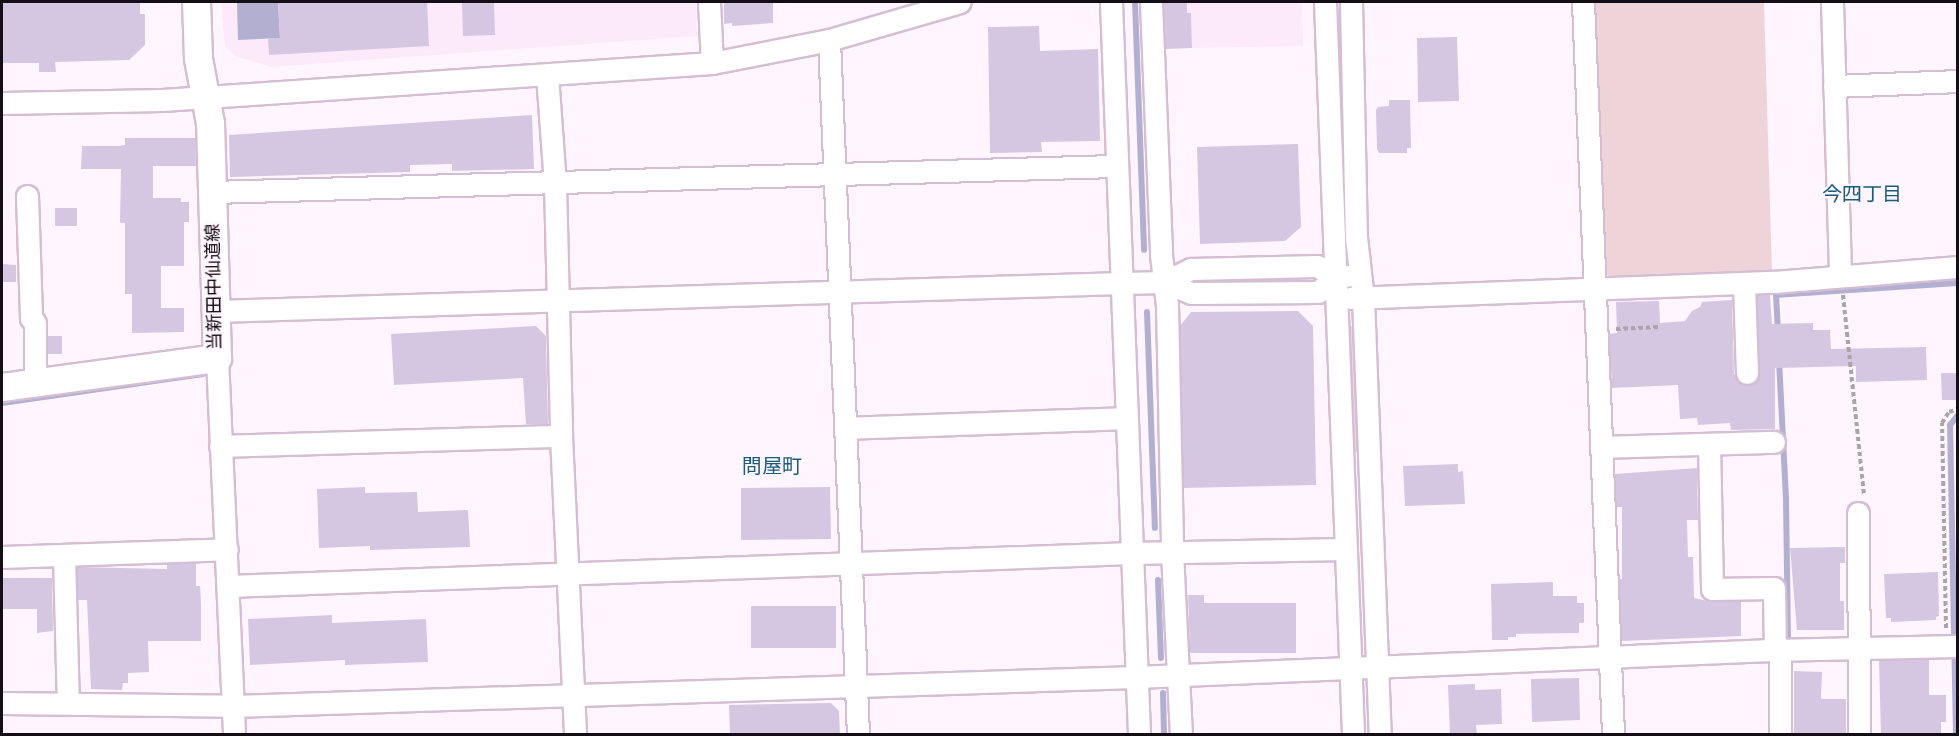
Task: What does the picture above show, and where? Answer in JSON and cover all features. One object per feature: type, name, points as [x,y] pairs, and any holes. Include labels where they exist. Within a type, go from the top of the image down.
[{"type":"main road","name":"当新田中仙道線","points":[[2,387],[218,358],[210,123],[198,58],[196,2]]},
{"type":"street","points":[[709,2],[712,63]]},
{"type":"street","points":[[2,102],[162,100],[712,63],[829,40],[960,2]]},
{"type":"street","points":[[1110,2],[1138,735]]},
{"type":"street","points":[[1151,2],[1167,305],[1172,552],[1181,735]]},
{"type":"street","points":[[1325,2],[1353,735]]},
{"type":"street","points":[[1351,2],[1356,237],[1363,298],[1380,735]]},
{"type":"street","points":[[1583,2],[1613,735]]},
{"type":"street","points":[[1832,2],[1842,286]]},
{"type":"street","points":[[829,40],[858,735]]},
{"type":"street","points":[[547,75],[555,183],[561,436],[575,735]]},
{"type":"street","points":[[1834,86],[1958,81]]},
{"type":"street","points":[[212,192],[1117,166]]},
{"type":"street","points":[[27,196],[32,318],[35,323],[35,384]]},
{"type":"street","points":[[216,311],[1164,282],[1191,269],[1317,266],[1335,277],[1360,276]]},
{"type":"street","points":[[1336,298],[1744,283],[1842,286],[1958,267]]},
{"type":"street","points":[[1744,283],[1748,372]]},
{"type":"street","points":[[218,358],[234,735]]},
{"type":"street","points":[[846,428],[1126,418]]},
{"type":"street","points":[[220,446],[561,436]]},
{"type":"street","points":[[1601,447],[1774,442]]},
{"type":"street","points":[[1709,444],[1712,589],[1774,588],[1783,650],[1780,735]]},
{"type":"street","points":[[1858,513],[1859,735]]},
{"type":"street","points":[[2,557],[227,549]]},
{"type":"street","points":[[228,586],[1131,553],[1346,549]]},
{"type":"street","points":[[64,555],[68,703]]},
{"type":"street","points":[[2,703],[233,706],[1136,677],[1783,650],[1951,646]]},
{"type":"path","points":[[1842,286],[1864,481],[1863,513],[1858,513]]},
{"type":"path","points":[[1597,329],[1659,327]]},
{"type":"path","points":[[1951,646],[1942,423],[1949,412],[1958,409]]},
{"type":"shaded area","points":[[221,2],[696,2],[697,36],[271,67],[235,56],[225,46]]},
{"type":"shaded area","points":[[237,2],[278,2],[280,38],[238,40]]},
{"type":"shaded area","points":[[1187,2],[1302,2],[1303,46],[1192,48],[1191,13],[1187,13]]},
{"type":"shaded area","points":[[1593,2],[1764,2],[1772,273],[1611,279],[1604,271]]},
{"type":"shaded area","points":[[1338,37],[1341,37],[1342,165],[1340,165]]},
{"type":"shaded area","points":[[1348,326],[1355,326],[1358,452],[1352,452]]},
{"type":"building","points":[[3,2],[140,2],[140,14],[145,14],[145,45],[129,60],[55,62],[56,72],[39,72],[39,63],[3,63]]},
{"type":"building","points":[[278,2],[427,2],[429,46],[269,55],[268,38],[280,38]]},
{"type":"building","points":[[462,2],[494,2],[495,35],[463,36]]},
{"type":"building","points":[[724,2],[773,2],[773,23],[732,26],[732,23],[724,24]]},
{"type":"building","points":[[1164,2],[1187,2],[1187,13],[1191,13],[1192,48],[1166,49]]},
{"type":"building","points":[[1039,26],[1040,51],[1098,49],[1100,141],[1041,142],[1042,152],[990,153],[988,27]]},
{"type":"building","points":[[1457,37],[1459,101],[1418,102],[1417,38]]},
{"type":"building","points":[[1389,100],[1410,100],[1411,148],[1407,148],[1407,153],[1379,153],[1377,149],[1376,110],[1378,107],[1389,106]]},
{"type":"building","points":[[532,115],[534,169],[452,171],[452,164],[410,165],[410,172],[230,177],[229,135]]},
{"type":"building","points":[[125,138],[195,138],[196,166],[153,166],[153,198],[181,198],[181,202],[189,202],[189,222],[184,222],[184,266],[161,266],[161,308],[184,308],[184,332],[132,333],[132,294],[125,294],[125,223],[120,223],[121,169],[81,169],[82,146],[125,145]]},
{"type":"building","points":[[1298,144],[1301,227],[1285,241],[1200,244],[1197,147]]},
{"type":"building","points":[[55,208],[77,208],[77,226],[55,226]]},
{"type":"building","points":[[2,264],[16,265],[16,282],[2,282]]},
{"type":"building","points":[[1757,295],[1770,295],[1772,324],[1813,323],[1813,330],[1830,330],[1831,349],[1926,347],[1927,380],[1856,382],[1856,366],[1775,368],[1775,429],[1731,430],[1730,423],[1698,425],[1697,418],[1680,419],[1678,385],[1612,388],[1609,334],[1617,333],[1616,302],[1659,301],[1660,323],[1685,321],[1692,311],[1700,307],[1702,302],[1732,300],[1734,374],[1742,384],[1754,383],[1760,373]]},
{"type":"building","points":[[1298,311],[1313,326],[1316,485],[1183,488],[1180,326],[1191,312]]},
{"type":"building","points":[[536,326],[546,336],[548,424],[526,424],[523,378],[394,385],[391,334]]},
{"type":"building","points":[[48,336],[62,336],[62,354],[48,354]]},
{"type":"building","points":[[1941,373],[1958,373],[1958,400],[1942,400]]},
{"type":"building","points":[[1458,464],[1458,472],[1463,471],[1465,504],[1405,506],[1403,466]]},
{"type":"building","points":[[1697,468],[1698,520],[1687,520],[1688,557],[1693,557],[1694,598],[1712,602],[1741,601],[1741,636],[1622,641],[1619,579],[1622,579],[1622,507],[1616,507],[1615,474]]},
{"type":"building","points":[[365,487],[365,493],[417,492],[418,512],[468,510],[470,547],[370,550],[370,546],[319,548],[317,489]]},
{"type":"building","points":[[830,487],[831,539],[741,540],[741,488]]},
{"type":"building","points":[[1845,547],[1845,563],[1840,563],[1840,601],[1844,601],[1844,630],[1797,630],[1790,548]]},
{"type":"building","points":[[196,563],[196,586],[200,586],[201,641],[148,641],[149,672],[128,673],[128,683],[123,683],[122,690],[91,689],[87,600],[78,600],[77,567],[167,569],[167,564]]},
{"type":"building","points":[[1938,572],[1939,616],[1936,620],[1891,622],[1891,618],[1886,618],[1884,574]]},
{"type":"building","points":[[2,578],[52,578],[53,631],[37,633],[37,609],[2,609]]},
{"type":"building","points":[[1553,582],[1553,596],[1577,596],[1577,603],[1584,603],[1584,623],[1579,623],[1579,633],[1516,634],[1516,637],[1508,637],[1508,640],[1492,640],[1491,584]]},
{"type":"building","points":[[1188,595],[1204,595],[1204,603],[1296,603],[1296,653],[1190,653]]},
{"type":"building","points":[[751,606],[836,606],[836,648],[751,648]]},
{"type":"building","points":[[332,615],[332,623],[426,619],[428,662],[345,665],[345,660],[250,665],[248,619]]},
{"type":"building","points":[[1929,659],[1929,695],[1946,695],[1946,722],[1941,722],[1941,735],[1881,735],[1879,660]]},
{"type":"building","points":[[1794,671],[1822,672],[1821,699],[1846,699],[1846,735],[1794,735]]},
{"type":"building","points":[[1579,678],[1580,720],[1532,722],[1531,679]]},
{"type":"building","points":[[1475,684],[1475,690],[1501,689],[1502,724],[1476,725],[1477,735],[1450,735],[1448,685]]},
{"type":"building","points":[[831,703],[839,711],[840,735],[730,735],[729,705]]},
{"type":"waterway","points":[[1135,2],[1144,250]]},
{"type":"waterway","points":[[1778,332],[1776,295],[1958,283]]},
{"type":"waterway","points":[[1147,312],[1155,528]]},
{"type":"waterway","points":[[1779,360],[1786,498],[1788,647]]},
{"type":"waterway","points":[[2,403],[203,374]]},
{"type":"waterway","points":[[1956,734],[1950,425],[1958,415]]},
{"type":"waterway","points":[[1158,580],[1161,658]]},
{"type":"waterway","points":[[1163,693],[1164,734]]},
{"type":"district","name":"今四丁目","points":[[1862,194]]},
{"type":"district","name":"問屋町","points":[[772,466]]}]
